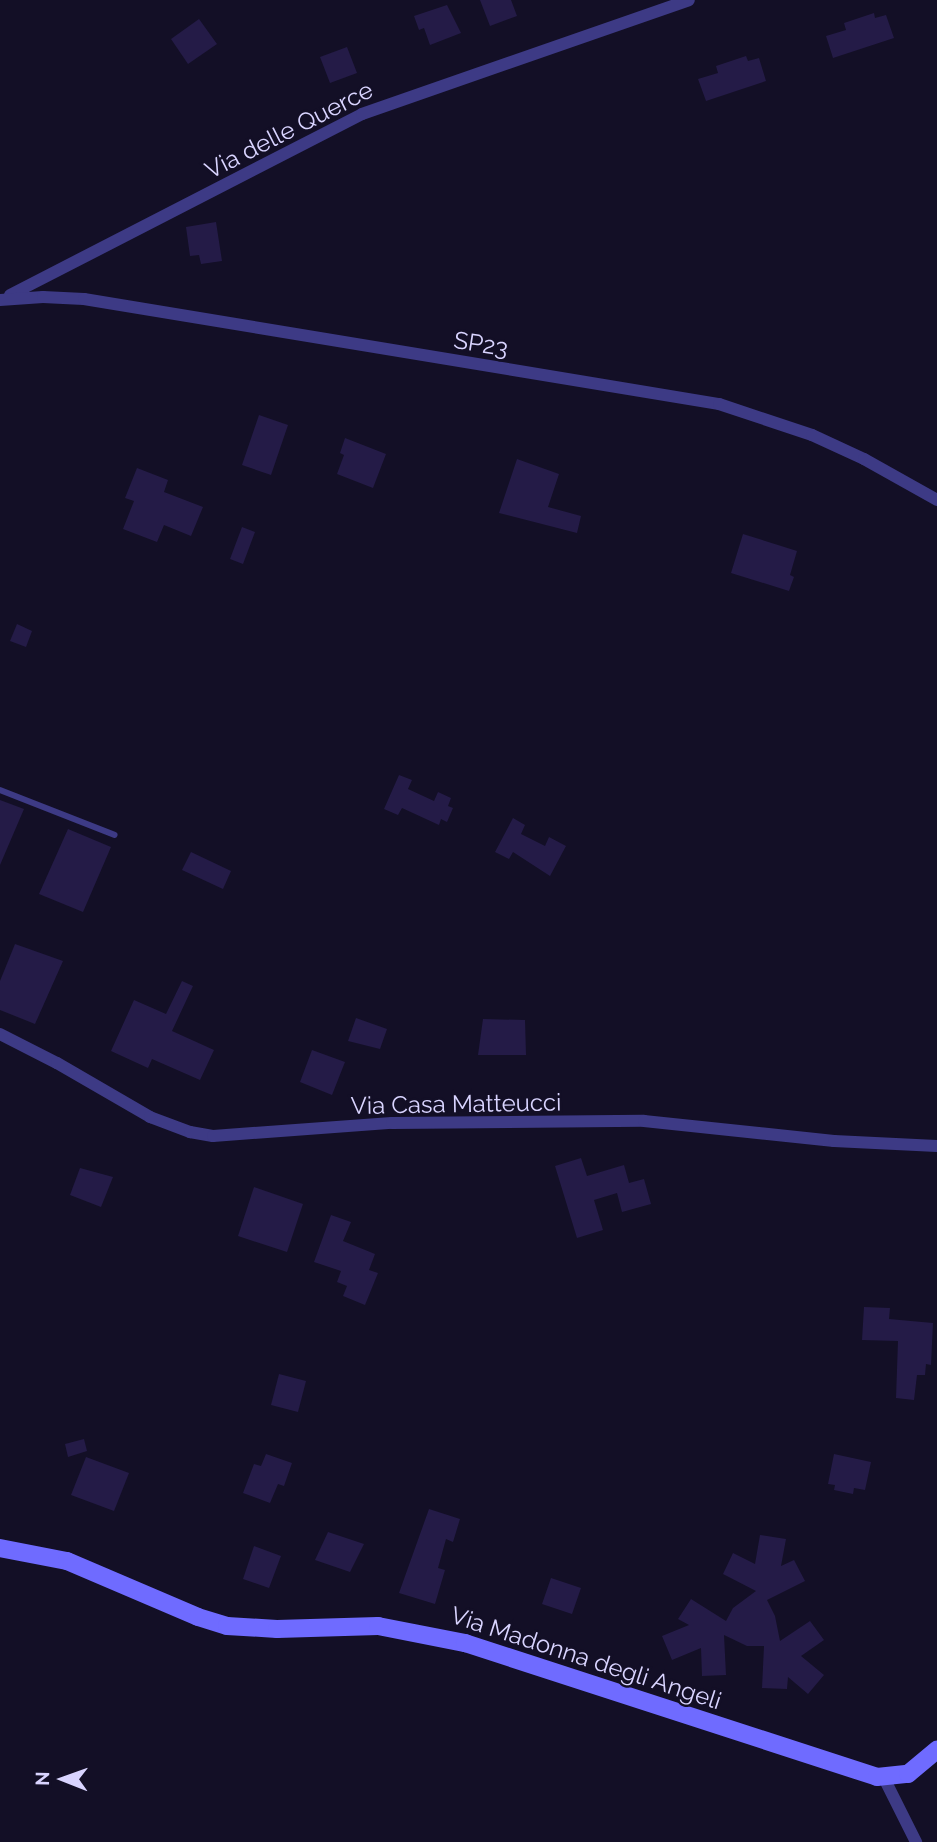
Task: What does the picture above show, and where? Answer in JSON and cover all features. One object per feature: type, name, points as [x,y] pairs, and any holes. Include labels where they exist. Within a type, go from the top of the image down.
[{"type":"street","name":"Via delle Querce","points":[[0,300],[362,114],[689,0]]},
{"type":"street","name":"SP23","points":[[0,300],[43,297],[84,299],[709,402],[754,413],[812,435],[864,459],[937,500]]},
{"type":"street","name":"Via Casa Matteucci","points":[[0,1034],[57,1063],[139,1112],[179,1129],[206,1135],[248,1136],[392,1123],[644,1121],[845,1142],[937,1146]]},
{"type":"street","name":"Via Madonna degli Angeli","points":[[0,1548],[67,1561],[227,1626],[277,1629],[378,1626],[476,1646],[884,1778]]},
{"type":"street","points":[[916,1842],[884,1778],[914,1771],[937,1750]]},
{"type":"lane","points":[[0,790],[114,835]]},
{"type":"building","points":[[480,0],[511,0],[517,16],[490,26]]},
{"type":"building","points":[[447,5],[461,33],[430,45],[424,28],[419,30],[414,16]]},
{"type":"building","points":[[874,13],[875,18],[886,15],[894,38],[833,58],[826,36],[846,30],[844,23]]},
{"type":"building","points":[[199,19],[217,44],[188,64],[171,39]]},
{"type":"building","points":[[347,47],[357,73],[330,83],[320,57]]},
{"type":"building","points":[[746,56],[748,61],[759,58],[766,81],[706,101],[698,79],[718,73],[716,66]]},
{"type":"building","points":[[216,222],[222,261],[201,264],[199,255],[190,256],[186,227]]},
{"type":"building","points":[[259,415],[288,425],[271,475],[242,465]]},
{"type":"building","points":[[345,438],[386,454],[373,488],[337,474],[344,455],[340,453]]},
{"type":"building","points":[[517,459],[559,474],[548,507],[581,516],[577,533],[499,513]]},
{"type":"building","points":[[137,468],[168,480],[164,492],[203,507],[191,536],[164,525],[157,542],[123,529],[134,501],[125,498]]},
{"type":"building","points":[[242,527],[255,532],[243,564],[230,559]]},
{"type":"building","points":[[743,534],[797,551],[790,575],[794,577],[789,591],[731,573]]},
{"type":"building","points":[[17,624],[32,631],[26,647],[10,641]]},
{"type":"building","points":[[399,775],[412,780],[408,789],[434,801],[438,792],[451,798],[448,806],[453,808],[447,822],[441,819],[439,825],[402,808],[398,815],[384,809]]},
{"type":"building","points":[[0,800],[24,809],[0,865]]},
{"type":"building","points":[[513,818],[525,825],[521,834],[545,846],[549,837],[566,846],[550,876],[513,852],[509,859],[495,852]]},
{"type":"building","points":[[68,829],[111,847],[83,912],[39,894]]},
{"type":"building","points":[[191,852],[231,871],[223,889],[182,870]]},
{"type":"building","points":[[15,944],[63,961],[35,1024],[0,1010],[0,981]]},
{"type":"building","points":[[182,981],[193,986],[172,1031],[214,1050],[200,1080],[152,1059],[148,1068],[111,1051],[134,1000],[166,1014]]},
{"type":"building","points":[[356,1018],[387,1029],[380,1049],[348,1041]]},
{"type":"building","points":[[483,1019],[525,1020],[526,1055],[478,1055]]},
{"type":"building","points":[[312,1050],[345,1062],[332,1095],[300,1082]]},
{"type":"building","points":[[581,1158],[587,1176],[624,1165],[629,1183],[644,1179],[651,1204],[622,1212],[617,1193],[594,1200],[603,1230],[577,1238],[555,1166]]},
{"type":"building","points":[[80,1168],[113,1177],[101,1207],[70,1195]]},
{"type":"building","points":[[254,1187],[303,1204],[287,1252],[238,1236]]},
{"type":"building","points":[[331,1215],[351,1222],[343,1241],[375,1254],[369,1270],[378,1273],[365,1305],[343,1296],[347,1286],[337,1282],[341,1271],[314,1262]]},
{"type":"building","points":[[864,1307],[890,1308],[889,1319],[933,1323],[931,1365],[926,1364],[925,1375],[917,1375],[914,1400],[896,1398],[898,1341],[862,1340]]},
{"type":"building","points":[[279,1374],[306,1381],[298,1412],[271,1405]]},
{"type":"building","points":[[84,1439],[87,1451],[68,1457],[65,1444]]},
{"type":"building","points":[[266,1454],[292,1463],[284,1486],[278,1484],[270,1503],[243,1493],[254,1464],[261,1466]]},
{"type":"building","points":[[834,1454],[871,1462],[865,1490],[854,1488],[853,1494],[834,1490],[835,1485],[828,1484]]},
{"type":"building","points":[[86,1457],[129,1473],[114,1511],[71,1495]]},
{"type":"building","points":[[429,1509],[460,1519],[453,1542],[446,1539],[438,1568],[445,1570],[435,1604],[399,1593]]},
{"type":"building","points":[[328,1532],[364,1544],[350,1572],[315,1560]]},
{"type":"building","points":[[760,1535],[786,1539],[781,1566],[794,1560],[805,1581],[767,1600],[775,1616],[780,1641],[810,1621],[824,1640],[801,1656],[824,1675],[808,1694],[788,1677],[787,1689],[762,1688],[764,1646],[747,1646],[724,1635],[726,1675],[702,1676],[701,1648],[672,1660],[662,1636],[689,1625],[678,1619],[691,1599],[726,1621],[733,1608],[756,1591],[723,1574],[733,1553],[755,1564]]},
{"type":"building","points":[[254,1546],[281,1556],[269,1588],[243,1579]]},
{"type":"building","points":[[551,1578],[581,1588],[572,1614],[542,1604]]}]
